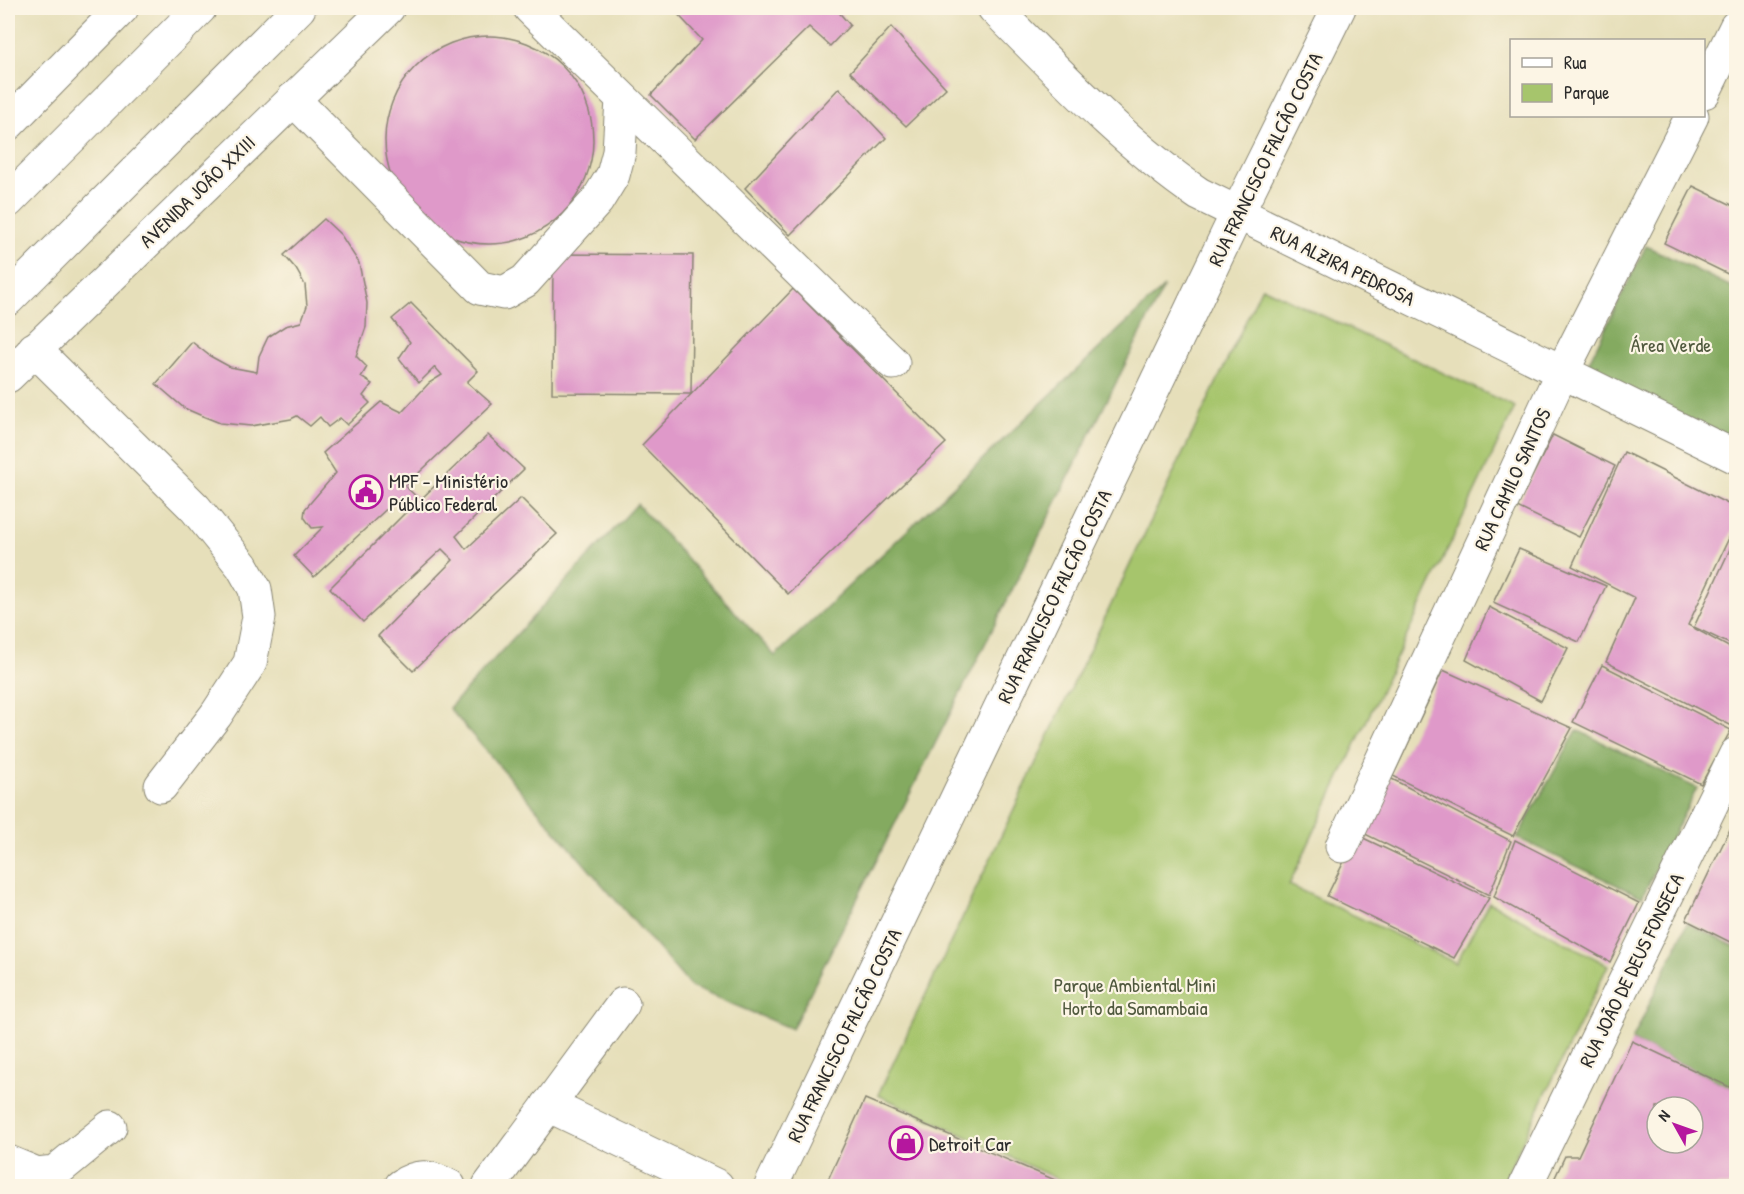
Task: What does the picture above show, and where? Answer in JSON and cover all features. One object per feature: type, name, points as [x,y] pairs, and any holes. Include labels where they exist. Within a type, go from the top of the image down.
[{"type":"street","points":[[8,124],[122,8]]},
{"type":"street","points":[[8,201],[200,8]]},
{"type":"street","points":[[8,299],[299,8]]},
{"type":"street","name":"AVENIDA JOÃO XXIII","points":[[8,376],[388,8]]},
{"type":"street","points":[[530,8],[893,363]]},
{"type":"street","name":"RUA ALZIRA PEDROSA","points":[[994,8],[1077,90],[1166,172],[1199,195],[1737,457]]},
{"type":"street","name":"RUA FRANCISCO FALCÃO COSTA","points":[[771,1186],[1237,214],[1339,8]]},
{"type":"street","points":[[1705,90],[1737,27]]},
{"type":"street","points":[[293,99],[480,288],[504,292],[525,281],[597,201],[613,175],[619,152],[622,99]]},
{"type":"street","name":"RUA CAMILO SANTOS","points":[[1342,846],[1562,372],[1691,117]]},
{"type":"street","points":[[34,349],[195,508],[242,566],[255,589],[259,617],[250,663],[216,715],[161,786]]},
{"type":"street","name":"RUA JOÃO DE DEUS FONSECA","points":[[1526,1186],[1737,754]]},
{"type":"street","points":[[489,1186],[623,1004]]},
{"type":"street","points":[[549,1105],[717,1186]]},
{"type":"street","points":[[8,1162],[37,1174],[55,1172],[110,1127]]},
{"type":"street","points":[[401,1186],[421,1177],[449,1186]]},
{"type":"green space","name":"Área Verde","points":[[1646,246],[1736,289],[1736,446],[1582,376]]},
{"type":"green space","points":[[1164,287],[792,1029],[691,987],[449,708],[637,504],[775,656]]},
{"type":"green space","name":"Parque Ambiental Mini Horto da Samambaia","points":[[1262,287],[1515,407],[1289,885],[1456,963],[1489,902],[1608,965],[1501,1186],[1072,1186],[878,1095]]},
{"type":"green space","points":[[1577,730],[1697,788],[1642,897],[1517,838]]},
{"type":"green space","points":[[1687,923],[1736,947],[1736,1090],[1632,1041]]},
{"type":"building","points":[[672,8],[835,8],[850,25],[830,46],[809,27],[695,139],[651,95],[702,40]]},
{"type":"building","points":[[891,27],[946,88],[906,126],[850,72]]},
{"type":"building","points":[[489,36],[509,38],[529,44],[555,60],[569,74],[585,100],[591,120],[593,140],[591,160],[585,180],[569,206],[555,220],[529,236],[509,242],[489,244],[469,242],[449,236],[423,220],[409,206],[393,180],[387,160],[385,140],[387,120],[393,100],[409,74],[423,60],[449,44],[469,38]]},
{"type":"building","points":[[839,88],[886,138],[790,235],[745,188]]},
{"type":"building","points":[[1693,186],[1736,207],[1736,278],[1664,243]]},
{"type":"building","points":[[324,219],[341,235],[359,263],[367,303],[366,327],[356,356],[367,367],[361,377],[372,384],[363,396],[370,403],[347,425],[340,418],[328,427],[320,417],[310,426],[297,416],[251,426],[220,423],[184,408],[156,384],[192,342],[210,356],[230,367],[257,372],[259,356],[268,337],[285,326],[301,322],[307,306],[305,285],[296,269],[284,255]]},
{"type":"building","points":[[553,254],[693,255],[691,394],[552,393]]},
{"type":"building","points":[[793,289],[946,443],[788,594],[642,445]]},
{"type":"building","name":"MPF - Ministério Público Federal","points":[[411,303],[478,371],[467,382],[492,404],[405,486],[420,500],[488,435],[524,469],[456,536],[466,549],[521,498],[557,534],[413,671],[378,636],[453,560],[442,549],[363,622],[330,588],[406,512],[395,501],[314,577],[294,556],[323,527],[312,528],[304,517],[305,509],[336,473],[323,453],[381,402],[402,412],[429,383],[442,375],[435,367],[419,383],[399,358],[410,342],[392,319]]},
{"type":"building","points":[[1553,435],[1615,466],[1579,537],[1517,507]]},
{"type":"building","points":[[1624,452],[1736,508],[1736,523],[1688,625],[1736,651],[1736,717],[1732,726],[1606,662],[1635,598],[1572,566]]},
{"type":"building","points":[[1736,536],[1736,647],[1694,627]]},
{"type":"building","points":[[1519,549],[1606,586],[1579,642],[1493,603]]},
{"type":"building","points":[[1489,607],[1568,648],[1541,701],[1466,660]]},
{"type":"building","points":[[1602,665],[1731,730],[1701,784],[1573,722]]},
{"type":"building","points":[[1443,670],[1572,728],[1513,836],[1393,776]]},
{"type":"building","points":[[1390,778],[1511,841],[1489,895],[1359,831]]},
{"type":"building","points":[[1736,817],[1736,945],[1686,920]]},
{"type":"building","points":[[1357,835],[1489,898],[1454,958],[1327,896]]},
{"type":"building","points":[[1515,840],[1639,903],[1610,962],[1494,897]]},
{"type":"building","points":[[1632,1041],[1736,1090],[1736,1186],[1551,1186],[1565,1156],[1578,1156]]},
{"type":"building","name":"Detroit Car","points":[[865,1099],[1069,1186],[825,1186]]},
{"type":"place","name":"MPF - Ministério Público Federal","points":[[366,492]]},
{"type":"place","name":"Detroit Car","points":[[906,1143]]}]
